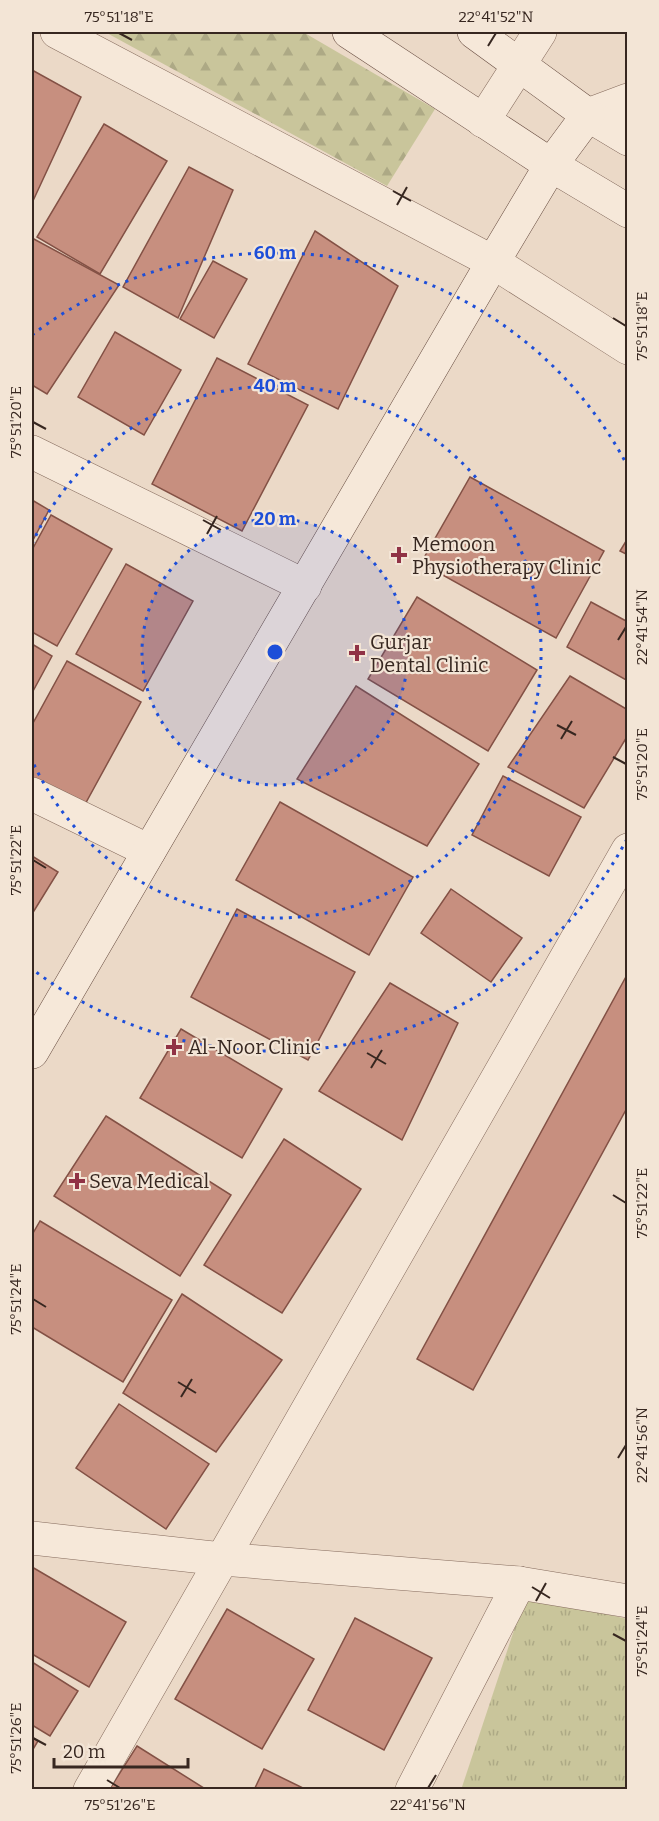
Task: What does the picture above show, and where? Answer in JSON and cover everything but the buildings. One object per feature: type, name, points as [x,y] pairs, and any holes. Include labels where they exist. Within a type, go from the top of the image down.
[{"type":"street","points":[[57,32],[493,262],[627,348]]},
{"type":"street","points":[[349,32],[551,165],[627,211]]},
{"type":"street","points":[[474,32],[522,64],[588,115],[627,139]]},
{"type":"street","points":[[483,121],[522,64],[540,32]]},
{"type":"street","points":[[32,1052],[551,165],[588,115],[627,100]]},
{"type":"street","points":[[32,452],[304,586]]},
{"type":"street","points":[[32,794],[149,851]]},
{"type":"street","points":[[90,1790],[627,850]]},
{"type":"street","points":[[32,1538],[222,1559],[519,1583],[627,1601]]},
{"type":"street","points":[[412,1790],[519,1583]]},
{"type":"green space","points":[[105,32],[303,32],[435,109],[387,186]]},
{"type":"green space","points":[[526,1594],[627,1619],[627,1789],[461,1790]]},
{"type":"place","name":"Memoon Physiotherapy Clinic","points":[[399,555]]},
{"type":"place","name":"Gurjar Dental Clinic","points":[[357,653]]},
{"type":"place","name":"Al-Noor Clinic","points":[[174,1047]]},
{"type":"place","name":"Seva Medical","points":[[77,1181]]}]
